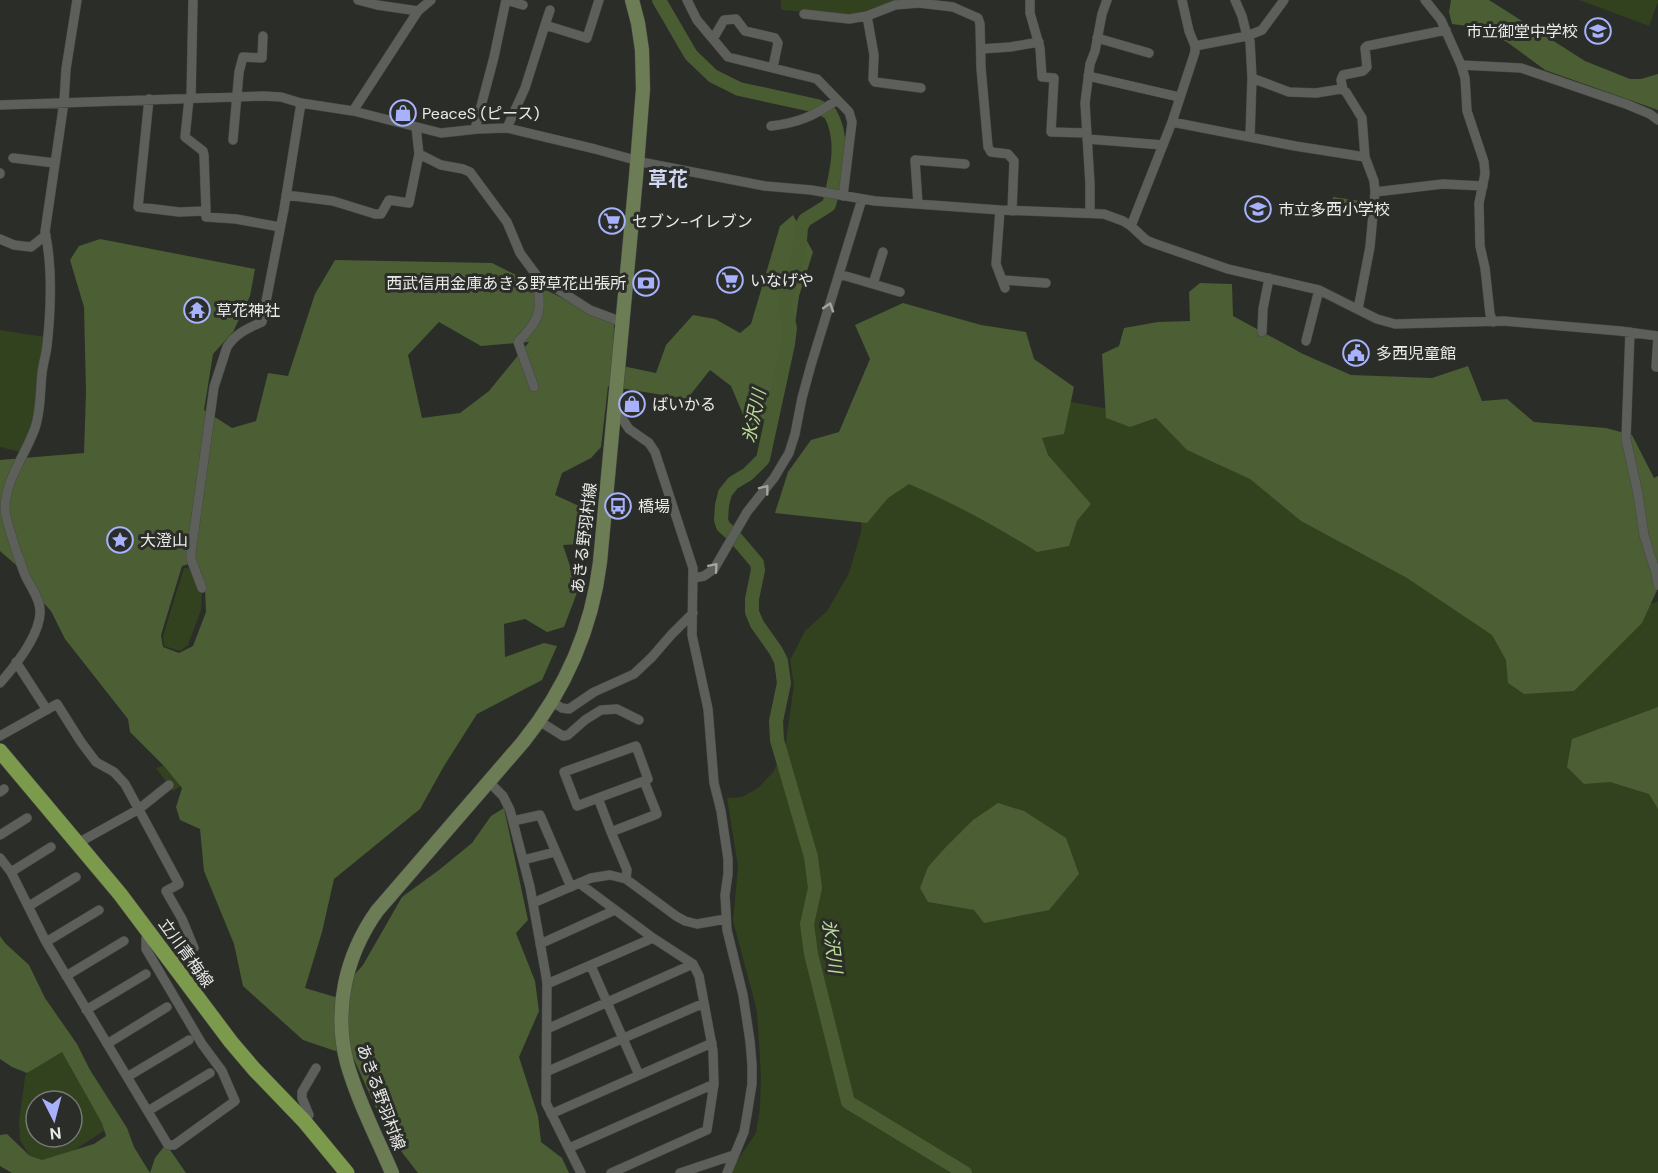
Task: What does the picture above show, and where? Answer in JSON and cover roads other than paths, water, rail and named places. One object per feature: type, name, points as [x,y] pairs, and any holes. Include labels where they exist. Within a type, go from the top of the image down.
[{"type":"main road","name":"あきる野羽村線","points":[[392,1173],[353,1080],[345,1051],[342,1012],[347,973],[359,941],[377,911],[489,782],[539,722],[552,702],[566,677],[579,645],[596,589],[637,161],[643,71],[638,22],[632,0]]},
{"type":"main road","name":"立川青梅線","points":[[0,751],[78,843],[231,1042],[304,1120],[347,1173]]},
{"type":"street","points":[[0,683],[39,625],[40,607],[25,574],[5,509],[12,481],[38,416],[49,313],[50,281],[46,235],[64,102],[66,69],[77,0]]},
{"type":"street","points":[[193,0],[190,99],[185,137],[204,155],[206,217],[236,219],[280,227]]},
{"type":"street","points":[[358,0],[418,11]]},
{"type":"street","points":[[353,111],[418,11],[431,0]]},
{"type":"street","points":[[475,129],[506,0],[524,5]]},
{"type":"street","points":[[545,25],[587,38],[599,0]]},
{"type":"street","points":[[687,0],[697,20],[728,57],[817,79],[833,103],[849,112],[852,122],[841,195]]},
{"type":"street","points":[[1030,0],[1030,13],[1039,42],[1042,77],[1054,78],[1051,132],[1163,145]]},
{"type":"street","points":[[1090,213],[1085,103],[1088,75],[1107,0]]},
{"type":"street","points":[[1131,226],[1172,122],[1195,52],[1182,0]]},
{"type":"street","points":[[1235,0],[1250,41],[1252,78],[1250,137]]},
{"type":"street","points":[[1195,46],[1247,36],[1262,30],[1284,0]]},
{"type":"street","points":[[1425,0],[1441,20],[1461,64],[1465,78],[1467,111],[1484,162],[1485,174],[1479,203],[1480,246],[1493,322]]},
{"type":"street","points":[[804,14],[849,19],[867,16],[895,5],[919,2],[953,7],[978,18],[988,147],[991,152],[1008,154],[1014,161],[1012,211]]},
{"type":"street","points":[[507,128],[525,88],[550,10]]},
{"type":"street","points":[[867,16],[874,55],[873,79],[875,82],[921,88]]},
{"type":"street","points":[[714,39],[724,20],[736,19],[745,31],[775,38],[778,43],[773,67]]},
{"type":"street","points":[[1342,90],[1343,75],[1367,67],[1365,48],[1367,46],[1446,30]]},
{"type":"street","points":[[233,140],[239,72],[243,57],[262,58],[263,36]]},
{"type":"street","points":[[1097,38],[1149,54]]},
{"type":"street","points":[[981,49],[1039,42]]},
{"type":"street","points":[[1461,64],[1521,68],[1650,114],[1658,120]]},
{"type":"street","points":[[1088,75],[1179,97]]},
{"type":"street","points":[[1252,78],[1290,92],[1316,93],[1342,90],[1346,92],[1362,118],[1365,157],[1374,181],[1375,192],[1370,247],[1358,309]]},
{"type":"street","points":[[0,105],[281,97],[301,103],[353,111],[441,133],[507,128],[637,161],[765,186],[918,204],[1012,211],[1104,214],[1131,226],[1138,234],[1153,243],[1228,269],[1319,290],[1377,319],[1395,324],[1527,323],[1658,336],[1656,367],[1658,367]]},
{"type":"street","points":[[148,99],[138,207],[178,212],[206,211]]},
{"type":"street","points":[[202,588],[191,553],[214,387],[230,341],[236,335],[262,322],[301,103]]},
{"type":"street","points":[[771,126],[788,124],[814,116],[833,103]]},
{"type":"street","points":[[1172,122],[1365,157]]},
{"type":"street","points":[[286,195],[333,201],[375,214],[381,214],[389,200],[409,203],[419,154],[416,127]]},
{"type":"street","points":[[419,154],[441,165],[470,172],[502,215],[520,253],[541,279],[590,310],[622,322]]},
{"type":"street","points":[[14,158],[55,163]]},
{"type":"street","points":[[918,204],[915,160],[966,164]]},
{"type":"street","points":[[1375,192],[1443,184],[1483,186]]},
{"type":"street","points":[[694,578],[704,576],[714,569],[747,512],[774,478],[789,453],[811,365],[862,199]]},
{"type":"street","points":[[1000,210],[996,264],[1003,284],[1046,283]]},
{"type":"street","points":[[0,239],[14,245],[31,247],[46,235]]},
{"type":"street","points":[[873,284],[884,252]]},
{"type":"street","points":[[839,274],[900,292]]},
{"type":"street","points":[[1262,332],[1263,309],[1269,278]]},
{"type":"street","points":[[534,387],[518,342],[535,322],[539,308],[538,292],[541,279]]},
{"type":"street","points":[[1306,341],[1319,290]]},
{"type":"street","points":[[1630,332],[1626,439],[1644,535],[1658,585]]},
{"type":"street","points":[[614,406],[629,429],[649,443],[655,452],[693,568],[693,640],[708,709],[714,783],[721,811],[728,864],[725,895],[726,919],[743,995],[752,1065],[750,1099],[744,1132],[727,1173]]},
{"type":"street","points":[[552,702],[568,709],[594,692],[634,674],[693,613]]},
{"type":"street","points":[[16,662],[47,710]]},
{"type":"street","points":[[0,736],[57,704],[96,762],[114,772],[125,784],[179,884],[166,891],[182,919],[194,948],[171,963]]},
{"type":"street","points":[[539,722],[563,736],[568,735],[601,710],[617,709],[639,720]]},
{"type":"street","points":[[636,746],[648,779],[644,781],[577,806],[564,772],[636,746]]},
{"type":"street","points":[[611,832],[657,814],[644,781]]},
{"type":"street","points":[[489,782],[503,796],[513,821],[533,903],[547,984],[546,1103],[581,1173]]},
{"type":"street","points":[[78,843],[139,809],[169,785]]},
{"type":"street","points":[[598,798],[627,870],[626,879]]},
{"type":"street","points":[[513,821],[540,815],[555,852],[575,885],[693,964],[699,976],[712,1043],[714,1084],[707,1130],[611,1173]]},
{"type":"street","points":[[0,835],[27,818]]},
{"type":"street","points":[[640,820],[644,831]]},
{"type":"street","points":[[10,872],[51,847]]},
{"type":"street","points":[[523,860],[555,852]]},
{"type":"street","points":[[0,858],[10,872],[46,942],[86,1010],[168,1145],[174,1145],[235,1101],[222,1071],[202,1044],[146,949],[148,932]]},
{"type":"street","points":[[533,903],[597,876],[610,875],[626,879],[685,921],[697,924],[726,919]]},
{"type":"street","points":[[29,906],[76,878]]},
{"type":"street","points":[[46,942],[99,910]]},
{"type":"street","points":[[540,944],[615,910]]},
{"type":"street","points":[[547,984],[652,938]]},
{"type":"street","points":[[66,976],[124,941]]},
{"type":"street","points":[[547,1029],[693,964]]},
{"type":"street","points":[[591,966],[639,1075]]},
{"type":"street","points":[[86,1010],[146,974]]},
{"type":"street","points":[[546,1071],[705,1003]]},
{"type":"street","points":[[107,1044],[167,1007]]},
{"type":"street","points":[[128,1077],[189,1040]]},
{"type":"street","points":[[551,1114],[712,1043]]},
{"type":"street","points":[[304,1120],[309,1115],[302,1092],[316,1068]]},
{"type":"street","points":[[148,1111],[210,1073]]},
{"type":"street","points":[[568,1149],[714,1084]]},
{"type":"street","points":[[680,1173],[734,1155]]},
{"type":"waterway","name":"氷沢川","points":[[659,0],[691,55],[713,76],[739,89],[817,106],[830,113],[838,135],[838,158],[829,205],[805,220],[801,227],[799,254],[784,304],[790,328],[788,344],[763,459],[748,474],[733,483],[725,493],[721,520],[723,526],[757,563],[752,612],[757,624],[781,661],[784,683],[776,721],[777,740],[811,857],[815,888],[807,924],[811,954],[848,1102],[965,1173]]},
{"type":"place","name":"市立御堂中学校","points":[[1598,31]]},
{"type":"place","name":"PeaceS (ピース)","points":[[403,113]]},
{"type":"place","name":"市立多西小学校","points":[[1258,209]]},
{"type":"place","name":"セブン-イレブン","points":[[612,221]]},
{"type":"place","name":"いなげや","points":[[730,280]]},
{"type":"place","name":"西武信用金庫あきる野草花出張所","points":[[646,283]]},
{"type":"place","name":"草花神社","points":[[197,310]]},
{"type":"place","name":"多西児童館","points":[[1356,353]]},
{"type":"place","name":"ばいかる","points":[[632,404]]},
{"type":"place","name":"橋場","points":[[618,506]]},
{"type":"place","name":"大澄山","points":[[120,540]]},
{"type":"district","name":"草花","points":[[668,179]]}]
